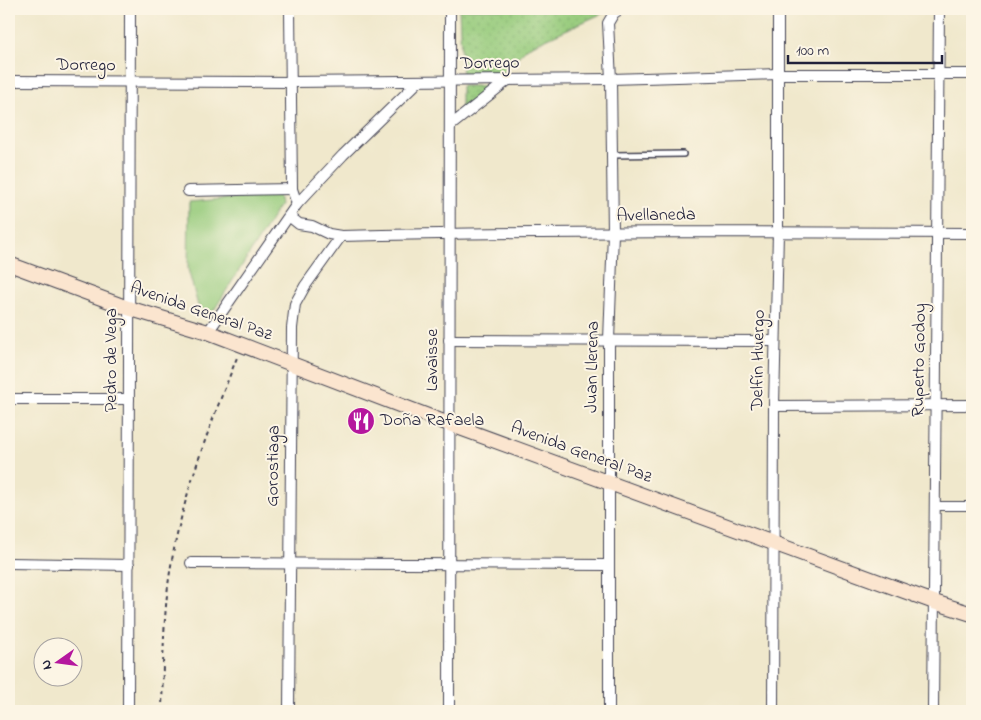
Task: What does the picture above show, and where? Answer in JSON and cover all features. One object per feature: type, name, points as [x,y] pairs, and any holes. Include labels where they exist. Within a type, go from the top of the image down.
[{"type":"main road","name":"Avenida General Paz","points":[[9,264],[128,308],[208,332],[449,424],[934,602],[972,614]]},
{"type":"street","name":"Pedro de Vega","points":[[128,711],[130,9]]},
{"type":"street","points":[[290,9],[292,188],[297,204]]},
{"type":"street","name":"Lavaisse","points":[[449,711],[450,9]]},
{"type":"street","name":"Juan Llerena","points":[[609,711],[610,340],[613,233],[612,79],[608,23],[614,13],[620,9]]},
{"type":"street","name":"Delfín Huergo","points":[[774,711],[774,341],[778,232],[778,9]]},
{"type":"street","name":"Ruperto Godoy","points":[[933,711],[940,9]]},
{"type":"street","name":"Dorrego","points":[[9,81],[290,82],[612,79],[778,74],[972,74]]},
{"type":"street","points":[[450,126],[508,80]]},
{"type":"street","points":[[208,332],[297,204],[343,155],[419,81]]},
{"type":"street","points":[[188,191],[292,188]]},
{"type":"street","name":"Avellaneda","points":[[289,216],[299,224],[312,226],[329,234],[341,236],[778,232],[972,233]]},
{"type":"street","name":"Gorostiaga","points":[[289,711],[292,328],[296,304],[304,286],[341,236]]},
{"type":"street","points":[[449,340],[774,341]]},
{"type":"street","points":[[9,399],[129,400]]},
{"type":"street","points":[[774,406],[972,405]]},
{"type":"street","points":[[935,506],[972,506]]},
{"type":"street","points":[[9,563],[129,565]]},
{"type":"street","points":[[191,563],[609,565]]},
{"type":"lane","points":[[612,155],[684,154]]},
{"type":"path","points":[[162,711],[168,587],[179,523],[205,438],[242,345]]},
{"type":"green space","points":[[459,9],[612,9],[528,47],[502,73],[462,76]]},
{"type":"green space","points":[[461,86],[491,86],[461,111]]},
{"type":"green space","points":[[278,194],[280,205],[211,315],[200,313],[188,269],[189,202]]},
{"type":"place","name":"Doña Rafaela","points":[[361,421]]}]
